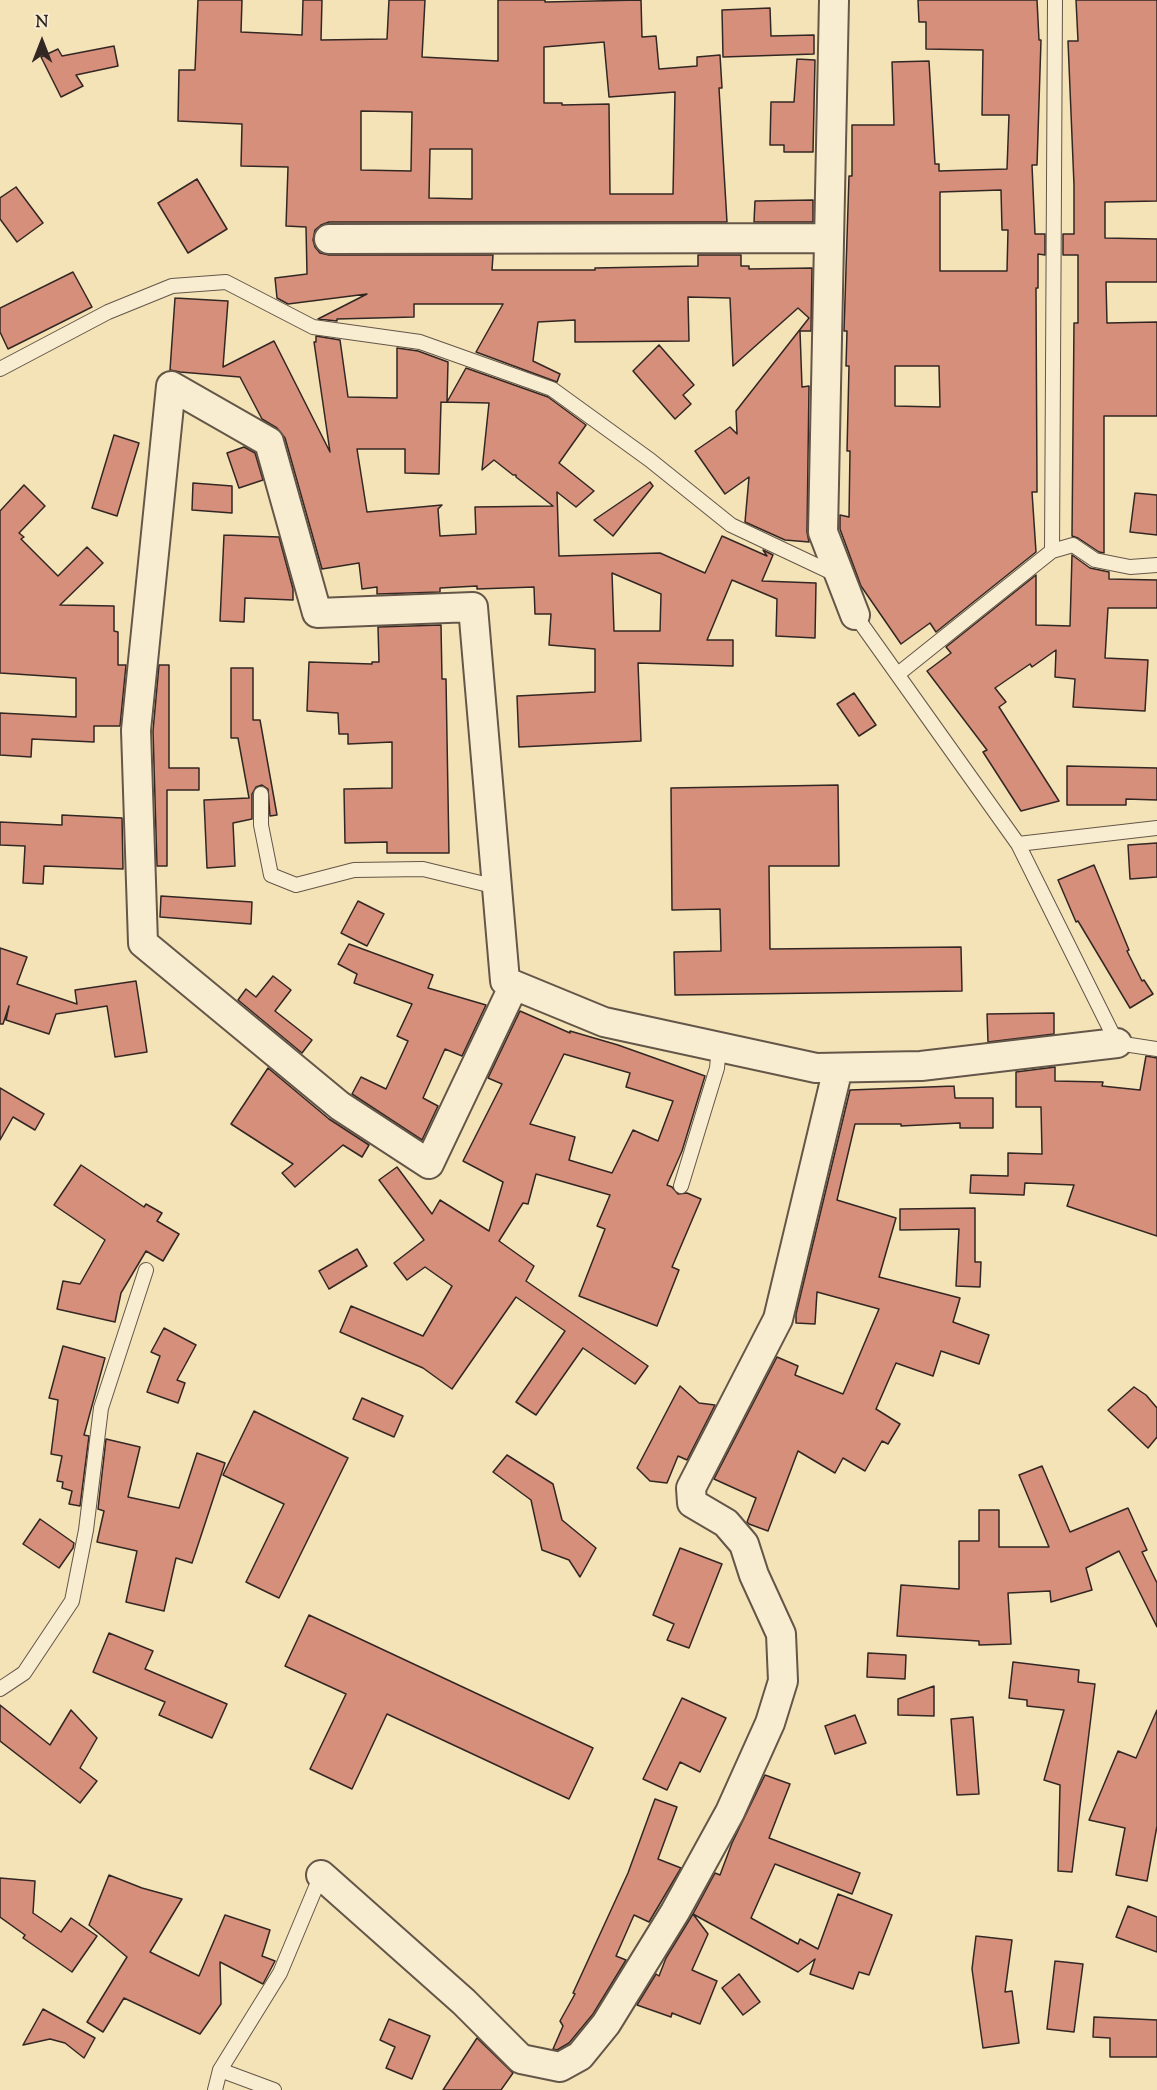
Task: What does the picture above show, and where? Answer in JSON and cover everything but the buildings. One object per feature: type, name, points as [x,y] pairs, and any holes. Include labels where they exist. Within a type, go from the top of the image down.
[{"type":"street","points":[[834,0],[823,532],[855,615]]},
{"type":"street","points":[[329,239],[829,238]]},
{"type":"street","points":[[514,985],[429,1164],[340,1107],[143,942],[136,730],[171,386],[269,442],[317,613],[473,607],[505,981],[604,1022],[816,1068],[921,1066],[1117,1042]]},
{"type":"street","points":[[321,1875],[464,2002],[521,2059],[560,2067],[580,2056],[606,2024],[675,1912],[730,1812],[770,1723],[783,1681],[781,1634],[754,1575],[744,1544],[726,1523],[692,1503],[691,1488],[778,1319],[838,1068]]},
{"type":"lane","points":[[1052,551],[1055,0]]},
{"type":"lane","points":[[0,369],[108,312],[172,286],[226,282],[313,327],[420,342],[552,389],[650,459],[731,525],[840,576]]},
{"type":"lane","points":[[898,674],[1052,551],[1073,545],[1095,560],[1130,567],[1157,565]]},
{"type":"lane","points":[[855,615],[1018,844],[1117,1042],[1157,1050]]},
{"type":"lane","points":[[261,794],[261,825],[272,875],[296,885],[354,870],[423,869],[497,887]]},
{"type":"lane","points":[[1018,844],[1157,828]]},
{"type":"lane","points":[[681,1186],[717,1068],[719,1047]]},
{"type":"lane","points":[[0,1689],[24,1672],[72,1601],[86,1530],[101,1408],[146,1270]]},
{"type":"lane","points":[[215,2090],[220,2070],[280,1972],[321,1875]]},
{"type":"lane","points":[[220,2070],[274,2090]]}]
